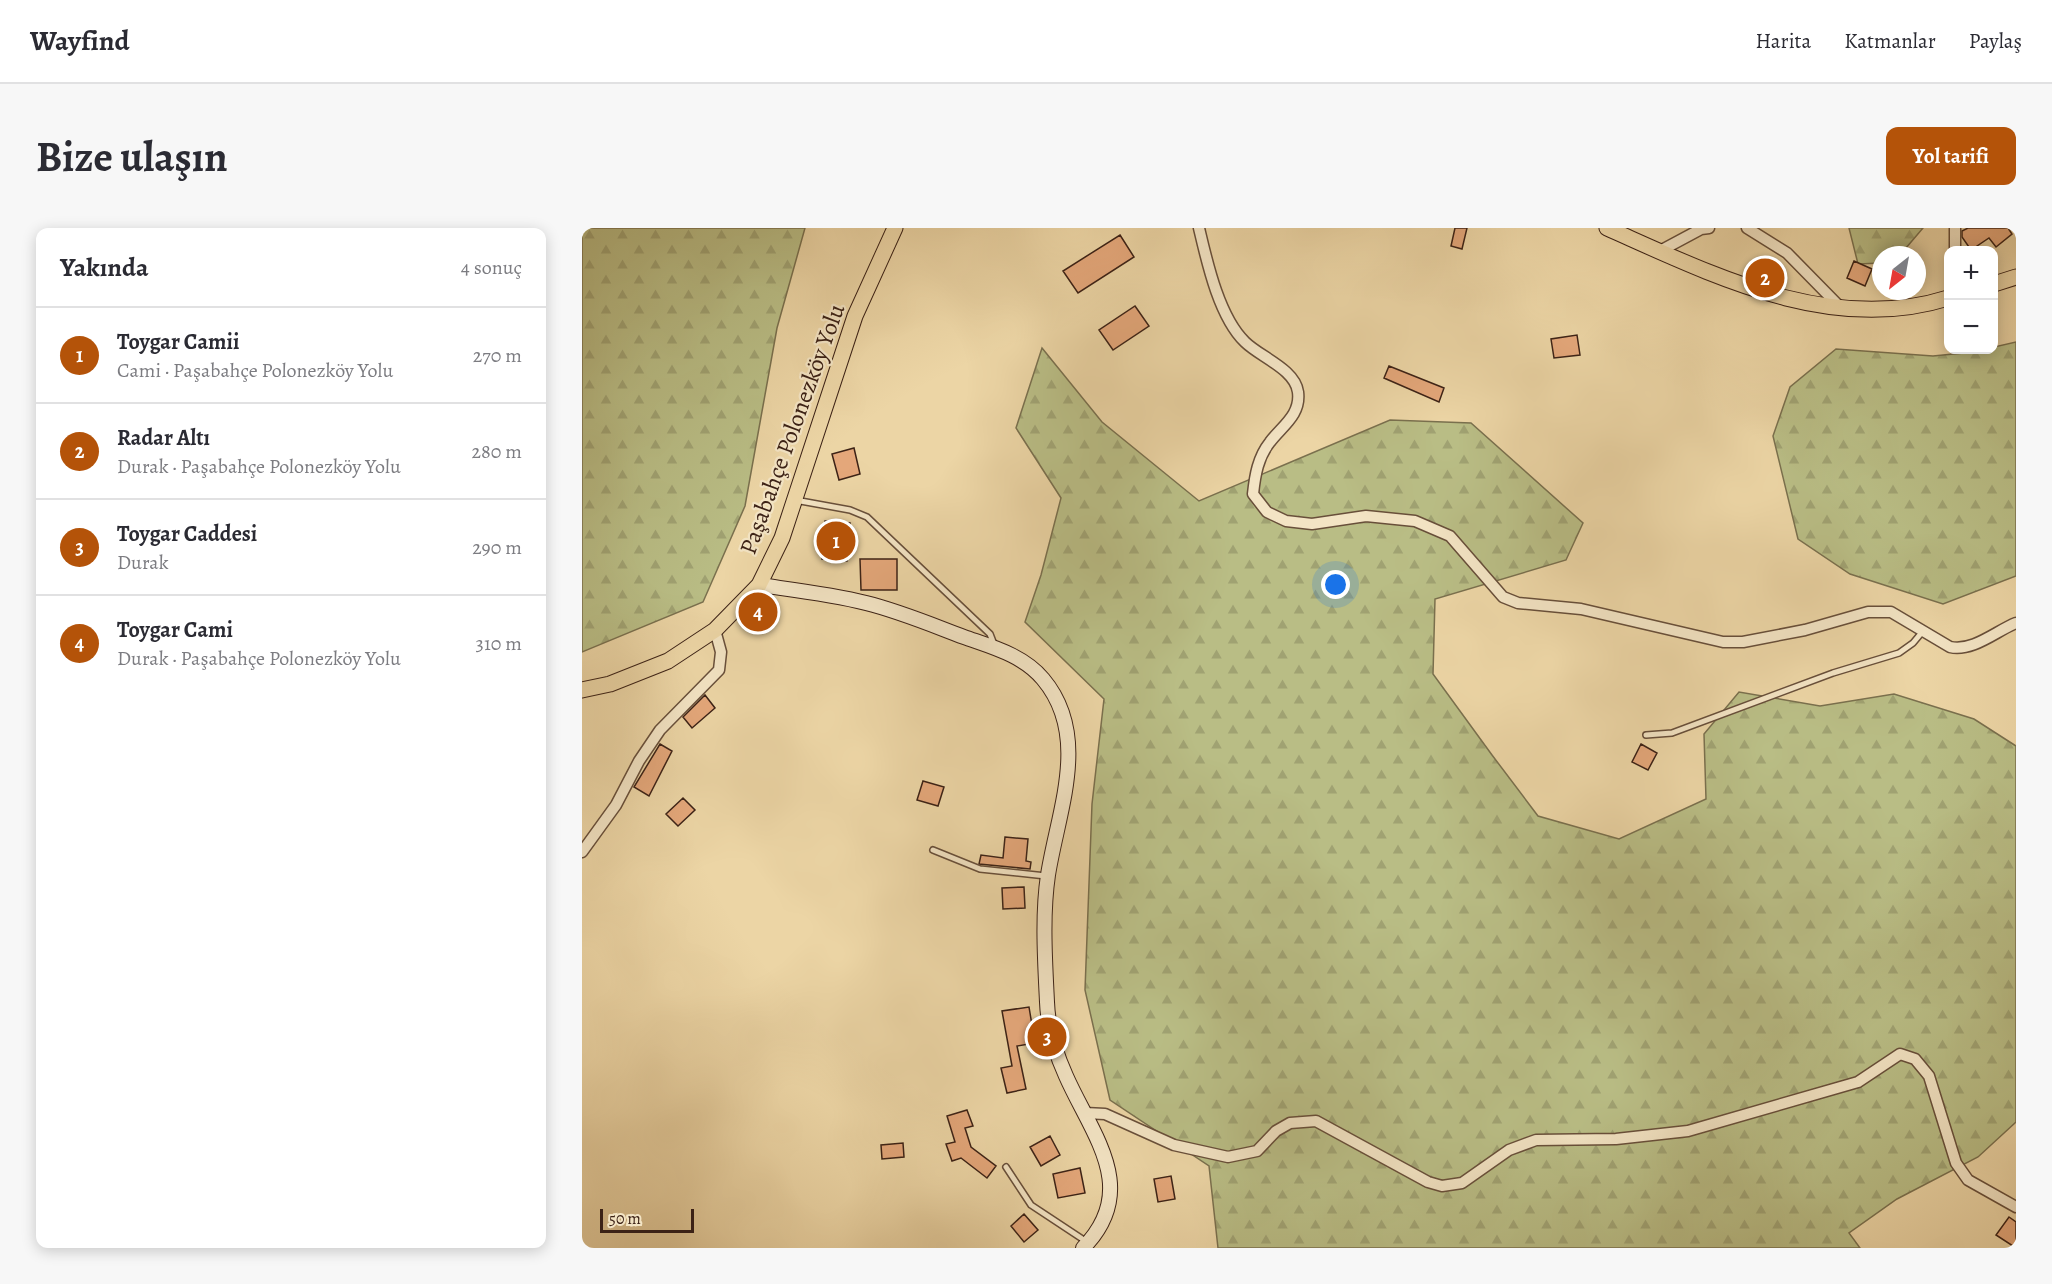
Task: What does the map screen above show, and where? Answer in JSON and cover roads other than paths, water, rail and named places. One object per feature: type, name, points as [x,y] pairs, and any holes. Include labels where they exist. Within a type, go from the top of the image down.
[{"type":"main road","name":"Paşabahçe Polonezköy Yolu","points":[[582,690],[610,684],[668,661],[715,630],[759,585],[782,538],[855,316],[895,228]]},
{"type":"main road","points":[[1608,228],[1712,274],[1759,290],[1842,309],[1900,308],[1944,299]]},
{"type":"main road","points":[[1998,283],[2016,277]]},
{"type":"main road","points":[[759,585],[867,603],[995,648],[1024,661],[1043,678],[1058,703],[1066,727],[1068,779],[1048,876],[1047,1012],[1058,1056],[1105,1154],[1110,1184],[1108,1208],[1103,1222],[1086,1245]]},
{"type":"street","points":[[1199,228],[1216,291],[1231,321],[1244,342],[1289,376],[1298,391],[1294,416],[1269,443],[1256,468],[1253,494],[1267,512],[1286,521],[1312,524],[1366,516],[1415,521],[1450,536],[1503,597],[1510,600],[1581,609],[1699,638],[1743,642],[1805,630],[1868,612],[1890,612],[1959,649],[2016,623]]},
{"type":"street","points":[[1660,251],[1701,229],[1709,228]]},
{"type":"street","points":[[1747,228],[1787,253],[1842,309]]},
{"type":"street","points":[[1955,228],[1955,246]]},
{"type":"street","points":[[582,852],[616,805],[649,745],[672,717],[719,670],[721,652],[715,630]]},
{"type":"street","points":[[1085,1113],[1105,1114],[1174,1145],[1228,1157],[1257,1151],[1275,1131],[1290,1123],[1316,1121],[1428,1182],[1449,1186],[1468,1180],[1509,1150],[1524,1143],[1548,1138],[1616,1139],[1688,1131],[1858,1082],[1891,1058],[1904,1054],[1915,1059],[1929,1076],[1956,1163],[1962,1174],[2016,1207]]},
{"type":"lane","points":[[794,500],[850,510],[867,517],[990,634],[995,642],[995,648]]},
{"type":"lane","points":[[1646,735],[1672,733],[1833,673],[1899,653],[1913,643],[1923,631]]},
{"type":"lane","points":[[933,850],[980,869],[1048,876]]},
{"type":"lane","points":[[1006,1167],[1031,1205],[1086,1245]]},
{"type":"place","name":"Radar Altı","points":[[1765,278]]},
{"type":"place","name":"Toygar Camii","points":[[836,541]]},
{"type":"place","name":"Toygar Cami","points":[[758,612]]},
{"type":"place","name":"Toygar Caddesi","points":[[1047,1037]]}]
